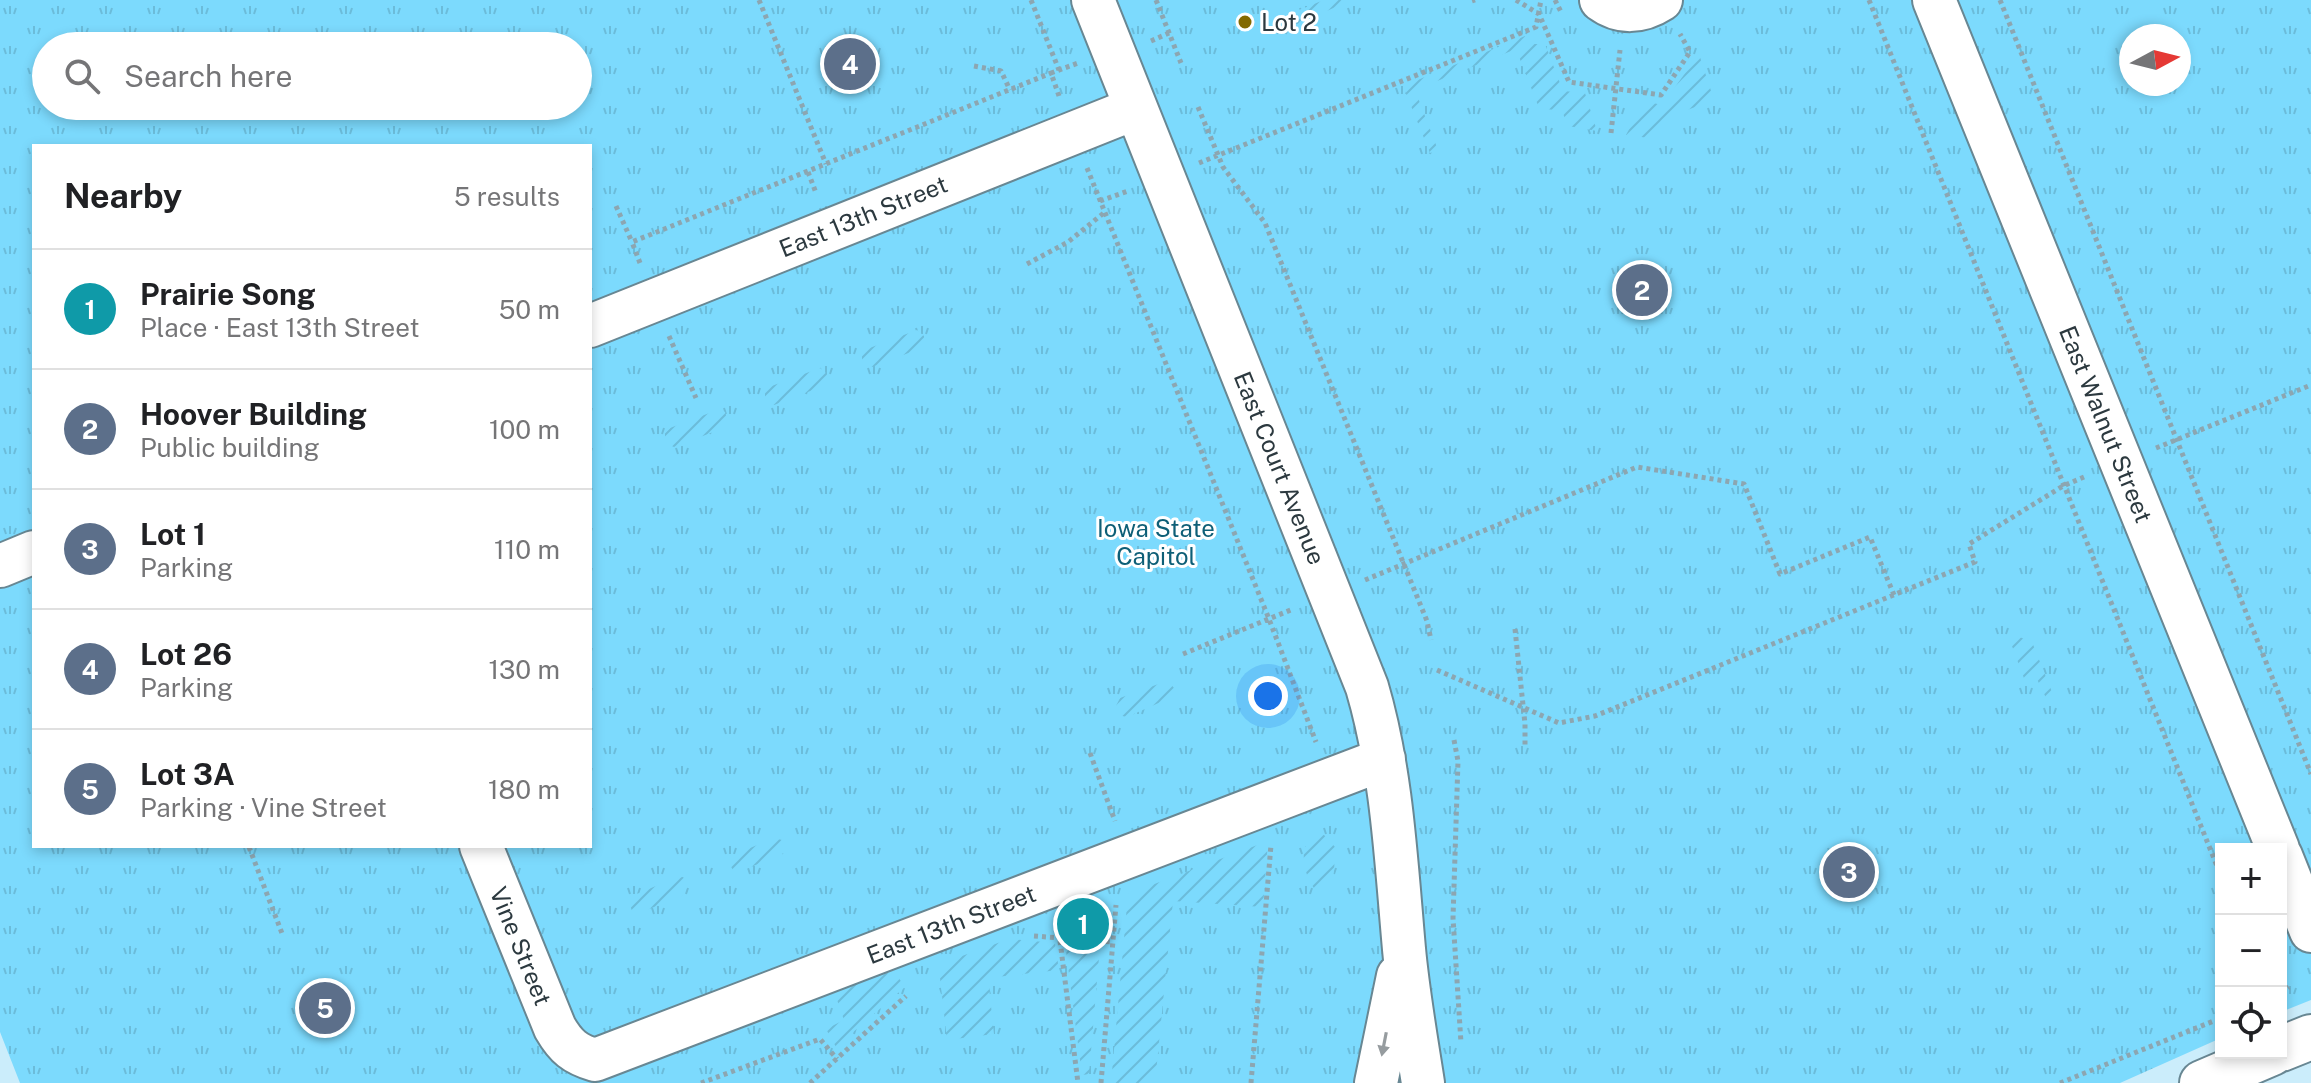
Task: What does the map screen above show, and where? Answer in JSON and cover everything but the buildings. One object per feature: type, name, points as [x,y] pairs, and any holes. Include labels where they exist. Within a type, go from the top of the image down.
[{"type":"main road","points":[[2287,1047],[2311,1037]]},
{"type":"main road","points":[[2202,1083],[2258,1059]]},
{"type":"street","name":"East Court Avenue","points":[[1093,0],[1367,687],[1377,722],[1395,833],[1404,951],[1423,1083]]},
{"type":"street","name":"East Walnut Street","points":[[1934,0],[2276,843]]},
{"type":"street","points":[[1585,10],[1635,11],[1651,7],[1664,19]]},
{"type":"street","name":"East 13th Street","points":[[592,325],[1136,108]]},
{"type":"street","points":[[0,566],[32,553]]},
{"type":"street","name":"East 13th Street","points":[[565,1045],[578,1055],[595,1060],[1384,759]]},
{"type":"street","name":"Vine Street","points":[[482,848],[555,1028],[565,1045]]},
{"type":"street","points":[[2287,871],[2311,931]]},
{"type":"street","name":"East Court Avenue","points":[[1376,1083],[1404,951]]},
{"type":"path","points":[[759,0],[826,164]]},
{"type":"path","points":[[1031,0],[1059,70]]},
{"type":"path","points":[[1156,0],[1181,63]]},
{"type":"path","points":[[1516,0],[1539,14],[1569,82],[1661,95],[1690,52],[1678,31],[1664,19]]},
{"type":"path","points":[[1196,164],[1536,27],[1541,0]]},
{"type":"path","points":[[1555,0],[1562,13],[1585,10]]},
{"type":"path","points":[[1869,0],[2215,861]]},
{"type":"path","points":[[2000,0],[2311,774]]},
{"type":"path","points":[[1148,42],[1169,33]]},
{"type":"path","points":[[1611,133],[1620,46]]},
{"type":"path","points":[[632,242],[1079,63]]},
{"type":"path","points":[[974,66],[1001,71],[1010,90]]},
{"type":"path","points":[[1051,73],[1060,99]]},
{"type":"path","points":[[1198,107],[1223,167],[1265,223],[1427,621],[1431,640]]},
{"type":"path","points":[[1085,164],[1317,744]]},
{"type":"path","points":[[1100,202],[1129,190]]},
{"type":"path","points":[[616,206],[640,263],[628,268]]},
{"type":"path","points":[[1027,264],[1068,242],[1105,212]]},
{"type":"path","points":[[670,338],[696,398]]},
{"type":"path","points":[[2155,448],[2311,385]]},
{"type":"path","points":[[1364,580],[1637,467],[1744,484],[1780,574],[1870,537],[1894,595]]},
{"type":"path","points":[[1437,670],[1559,723],[1595,716],[1975,562],[1969,544],[2063,486],[2088,475]]},
{"type":"path","points":[[1183,654],[1298,607]]},
{"type":"path","points":[[1515,629],[1525,748]]},
{"type":"path","points":[[1454,740],[1458,761],[1453,918],[1461,1053]]},
{"type":"path","points":[[1090,753],[1115,822]]},
{"type":"path","points":[[1251,1083],[1272,834]]},
{"type":"path","points":[[249,848],[283,936]]},
{"type":"path","points":[[1101,1083],[1116,902]]},
{"type":"path","points":[[1057,912],[1078,1083]]},
{"type":"path","points":[[1030,936],[1113,942]]},
{"type":"path","points":[[810,1083],[906,996]]},
{"type":"path","points":[[2060,1083],[2215,1020]]},
{"type":"path","points":[[701,1083],[820,1039],[837,1059]]},
{"type":"green space","name":"Iowa State Capitol","points":[[0,0],[2311,0],[2311,1000],[2287,1010],[2287,843],[2215,843],[2215,1041],[2120,1083],[20,1083],[0,1032]]},
{"type":"green space","points":[[1324,0],[1351,0],[1298,24],[1293,23],[1289,14]]},
{"type":"green space","points":[[1525,36],[1528,44],[1545,44],[1563,91],[1585,93],[1597,131],[1568,126],[1562,111],[1539,108],[1516,49],[1415,90],[1438,150],[1430,153],[1403,86]]},
{"type":"green space","points":[[1699,54],[1714,100],[1663,119],[1649,138],[1626,135],[1644,101],[1662,105]]},
{"type":"green space","points":[[917,330],[924,336],[924,347],[872,367],[862,364],[862,353],[867,349]]},
{"type":"green space","points":[[820,368],[827,374],[826,385],[774,405],[765,402],[765,391],[769,387]]},
{"type":"green space","points":[[720,409],[725,412],[728,421],[721,429],[674,447],[665,443],[665,433],[670,428]]},
{"type":"green space","points":[[2017,636],[2032,642],[2054,697],[2052,703],[2047,700],[2036,677],[2025,681],[2009,638]]},
{"type":"green space","points":[[1169,682],[1174,688],[1172,697],[1127,717],[1118,715],[1116,706],[1120,698]]},
{"type":"green space","points":[[1313,835],[1324,835],[1335,847],[1332,880],[1317,892],[1304,863],[1305,847]]},
{"type":"green space","points":[[774,838],[786,841],[784,853],[734,872],[729,863],[733,855]]},
{"type":"green space","points":[[1268,841],[1263,907],[1173,901],[1155,1083],[1111,1083],[1128,894]]},
{"type":"green space","points":[[683,877],[689,884],[682,896],[639,913],[632,911],[628,899],[632,896]]},
{"type":"green space","points":[[1009,939],[1055,943],[1059,970],[988,978],[994,1034],[947,1040],[940,978],[962,956]]},
{"type":"green space","points":[[1065,943],[1100,946],[1089,1074],[1082,1075]]},
{"type":"green space","points":[[870,974],[896,974],[905,987],[836,1047],[826,1029],[844,1020],[833,988]]},
{"type":"place","name":"Lot 2","points":[[1245,22]]},
{"type":"place","name":"Lot 26","points":[[850,64]]},
{"type":"place","name":"Hoover Building","points":[[1642,290]]},
{"type":"place","name":"Lot 1","points":[[1849,872]]},
{"type":"place","name":"Prairie Song","points":[[1083,924]]},
{"type":"place","name":"Lot 3A","points":[[325,1008]]}]
